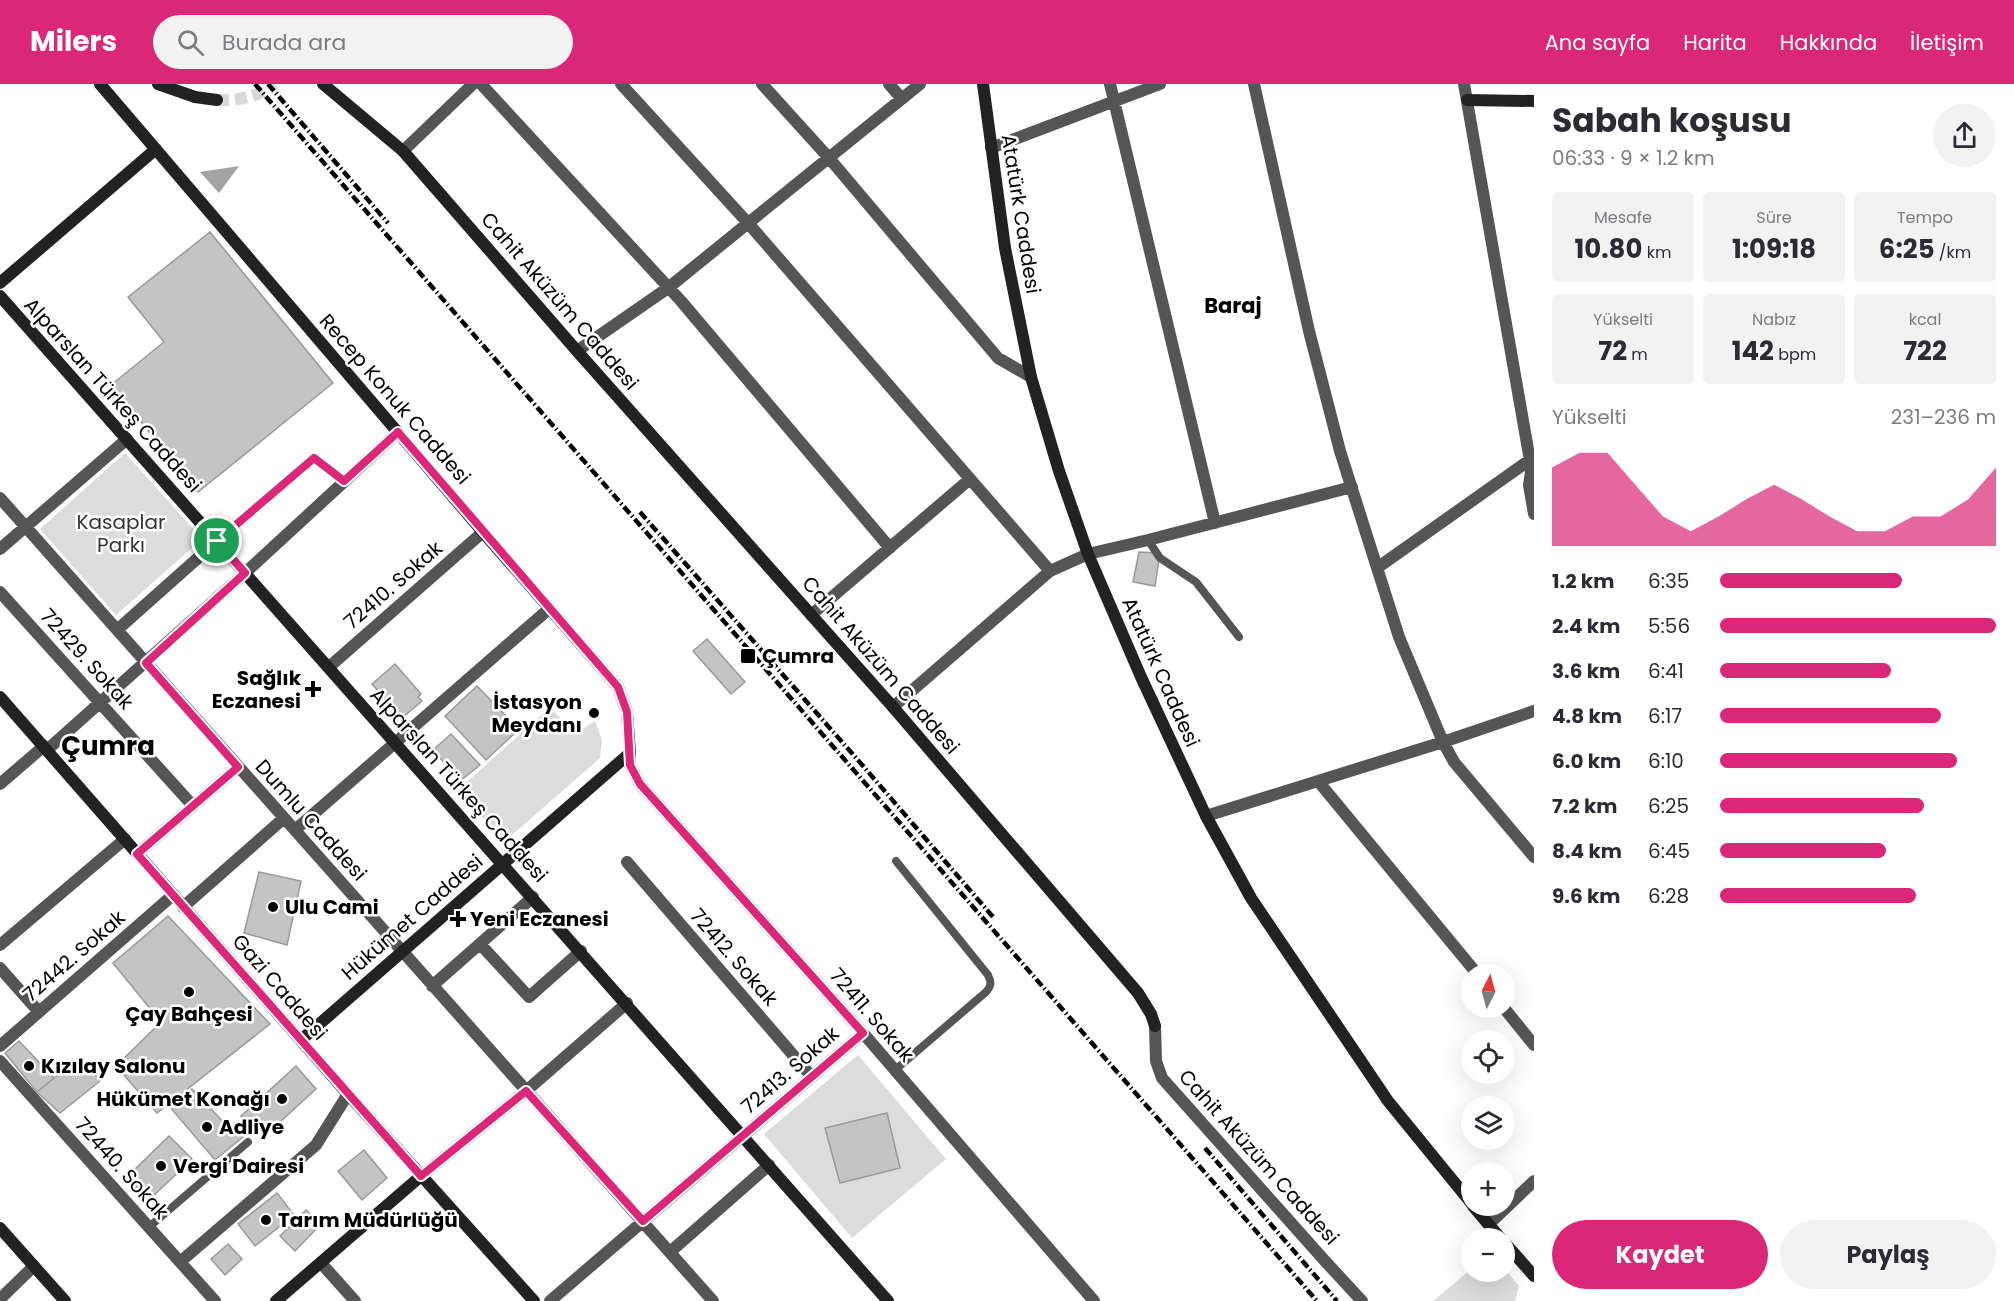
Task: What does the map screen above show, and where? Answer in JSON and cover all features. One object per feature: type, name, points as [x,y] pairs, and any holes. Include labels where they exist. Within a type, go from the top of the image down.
[{"type":"street","name":"Recep Konuk Caddesi","points":[[100,84],[618,687],[627,712],[630,753]]},
{"type":"street","points":[[158,84],[195,97],[217,100]]},
{"type":"street","points":[[404,151],[473,84]]},
{"type":"street","points":[[481,84],[689,310],[890,548]]},
{"type":"street","points":[[621,84],[748,223],[1050,571]]},
{"type":"street","points":[[762,84],[998,358],[1031,377]]},
{"type":"street","points":[[889,84],[902,99]]},
{"type":"street","points":[[577,351],[668,288],[920,84]]},
{"type":"street","name":"Atatürk Caddesi","points":[[982,84],[1007,259],[1031,377],[1059,471],[1088,554],[1141,677],[1206,816],[1251,898],[1388,1101],[1461,1191]]},
{"type":"street","points":[[1110,84],[1215,523]]},
{"type":"street","points":[[991,148],[1160,84]]},
{"type":"street","points":[[1254,84],[1309,331],[1340,451],[1399,637],[1443,742],[1454,762],[1534,857]]},
{"type":"street","points":[[1464,84],[1529,455],[1534,458]]},
{"type":"street","name":"Cahit Aküzüm Caddesi","points":[[330,86],[404,151],[577,351],[893,707],[1138,993],[1151,1014],[1155,1026],[1156,1060],[1162,1078],[1362,1301]]},
{"type":"street","points":[[1467,100],[1534,101]]},
{"type":"street","points":[[0,283],[156,149]]},
{"type":"street","name":"Alparslan Türkeş Caddesi","points":[[0,296],[888,1301]]},
{"type":"street","points":[[0,784],[101,703],[398,432]]},
{"type":"street","points":[[0,549],[127,440]]},
{"type":"street","points":[[1377,568],[1534,458]]},
{"type":"street","points":[[1534,458],[1529,485],[1534,514]]},
{"type":"street","points":[[811,615],[970,479]]},
{"type":"street","points":[[893,707],[1050,571],[1088,554],[1352,487]]},
{"type":"street","name":"Dumlu Caddesi","points":[[0,498],[713,1301]]},
{"type":"street","name":"72410. Sokak","points":[[329,667],[483,532]]},
{"type":"street","points":[[117,630],[217,541]]},
{"type":"street","name":"72429. Sokak","points":[[0,592],[193,806]]},
{"type":"street","points":[[295,830],[550,608]]},
{"type":"street","name":"Gazi Caddesi","points":[[0,697],[348,1094],[534,1301]]},
{"type":"street","points":[[1206,816],[1534,711]]},
{"type":"street","name":"Hükümet Caddesi","points":[[301,1040],[630,753]]},
{"type":"street","name":"72411. Sokak","points":[[630,753],[630,765],[640,784],[863,1033],[1094,1301]]},
{"type":"street","points":[[137,854],[238,767]]},
{"type":"street","points":[[1318,781],[1469,964]]},
{"type":"street","points":[[183,907],[284,818]]},
{"type":"street","points":[[0,945],[124,839]]},
{"type":"street","name":"72412. Sokak","points":[[627,862],[812,1077]]},
{"type":"street","name":"72442. Sokak","points":[[0,1046],[173,895]]},
{"type":"street","points":[[432,986],[533,897]]},
{"type":"street","points":[[480,944],[529,997],[581,951]]},
{"type":"street","points":[[0,968],[39,1012]]},
{"type":"street","points":[[276,1301],[627,1003]]},
{"type":"street","points":[[1512,1018],[1534,1045]]},
{"type":"street","name":"72413. Sokak","points":[[550,1301],[863,1033]]},
{"type":"street","name":"72440. Sokak","points":[[0,1062],[215,1301]]},
{"type":"street","points":[[180,1262],[316,1144],[348,1094]]},
{"type":"street","points":[[670,1252],[769,1165]]},
{"type":"street","points":[[1489,1224],[1534,1181]]},
{"type":"street","name":"Atatürk Caddesi","points":[[1482,1216],[1492,1228]]},
{"type":"street","points":[[0,1228],[66,1301]]},
{"type":"street","points":[[1515,1254],[1534,1276]]},
{"type":"street","points":[[321,1263],[355,1301]]},
{"type":"street","points":[[0,1299],[34,1266]]},
{"type":"lane","points":[[217,541],[314,458],[344,481]]},
{"type":"lane","points":[[1148,540],[1160,558],[1196,582],[1239,637]]},
{"type":"lane","points":[[895,1070],[986,992],[991,981],[896,861]]},
{"type":"lane","points":[[149,1227],[248,1142]]},
{"type":"green space","name":"Kasaplar Parkı","points":[[125,453],[202,539],[116,615],[40,529]]},
{"type":"green space","points":[[550,707],[575,734],[595,721],[602,740],[600,758],[504,842],[458,790]]},
{"type":"green space","points":[[858,1055],[946,1159],[852,1238],[764,1134]]},
{"type":"green space","points":[[1461,1277],[1461,1282],[1515,1281],[1519,1286],[1515,1301],[1433,1301]]},
{"type":"shaded area","points":[[239,166],[219,193],[200,172]]},
{"type":"building","points":[[210,232],[333,383],[198,492],[111,385],[164,342],[128,297]]},
{"type":"building","points":[[1139,552],[1160,553],[1155,586],[1133,582]]},
{"type":"building","name":"Çumra","points":[[707,639],[745,682],[731,694],[693,651]]},
{"type":"building","points":[[395,664],[421,694],[418,697],[422,701],[402,718],[372,684]]},
{"type":"building","points":[[477,686],[513,723],[517,731],[486,760],[445,716]]},
{"type":"building","points":[[451,734],[480,765],[460,781],[433,750]]},
{"type":"building","name":"Ulu Cami","points":[[259,872],[301,881],[287,945],[244,933]]},
{"type":"building","name":"Çay Bahçesi","points":[[168,916],[270,1024],[157,1113],[116,1066],[161,1022],[113,963]]},
{"type":"building","name":"Kızılay Salonu","points":[[19,1041],[54,1078],[37,1092],[5,1053]]},
{"type":"building","points":[[80,1057],[100,1081],[60,1113],[37,1092]]},
{"type":"building","name":"Hükümet Konağı","points":[[296,1066],[316,1089],[269,1132],[260,1125],[253,1131],[241,1116]]},
{"type":"building","name":"Adliye","points":[[192,1089],[231,1130],[240,1123],[249,1132],[215,1160],[169,1106]]},
{"type":"building","points":[[887,1113],[900,1168],[840,1183],[825,1128]]},
{"type":"building","name":"Vergi Dairesi","points":[[169,1136],[192,1159],[146,1203],[133,1190],[140,1183],[130,1174]]},
{"type":"building","points":[[364,1150],[387,1178],[362,1200],[338,1171]]},
{"type":"building","name":"Tarım Müdürlüğü","points":[[277,1193],[294,1215],[255,1246],[238,1224]]},
{"type":"building","points":[[306,1210],[321,1224],[295,1251],[280,1236]]},
{"type":"building","points":[[228,1244],[242,1259],[225,1275],[211,1259]]},
{"type":"tunnel","points":[[217,100],[247,97],[275,84]]},
{"type":"railway","points":[[255,84],[1317,1301]]},
{"type":"railway","points":[[268,84],[388,223]]},
{"type":"railway","points":[[640,512],[993,917]]},
{"type":"railway","points":[[1205,1148],[1337,1301]]},
{"type":"place","name":"Çumra","points":[[748,656]]},
{"type":"place","name":"Sağlık Eczanesi","points":[[313,689]]},
{"type":"place","name":"İstasyon Meydanı","points":[[594,713]]},
{"type":"place","name":"Ulu Cami","points":[[273,907]]},
{"type":"place","name":"Yeni Eczanesi","points":[[458,919]]},
{"type":"place","name":"Çay Bahçesi","points":[[189,992]]},
{"type":"place","name":"Kızılay Salonu","points":[[29,1066]]},
{"type":"place","name":"Hükümet Konağı","points":[[282,1099]]},
{"type":"place","name":"Adliye","points":[[207,1127]]},
{"type":"place","name":"Vergi Dairesi","points":[[161,1166]]},
{"type":"place","name":"Tarım Müdürlüğü","points":[[266,1220]]},
{"type":"district","name":"Baraj","points":[[1233,305]]},
{"type":"district","name":"Çumra","points":[[108,746]]},
{"type":"route","points":[[398,432],[618,687],[627,712],[630,765],[640,784],[863,1033],[643,1221],[526,1091],[421,1176],[137,854],[238,767],[146,663],[245,573],[217,541],[314,458],[344,481],[398,432]]}]
